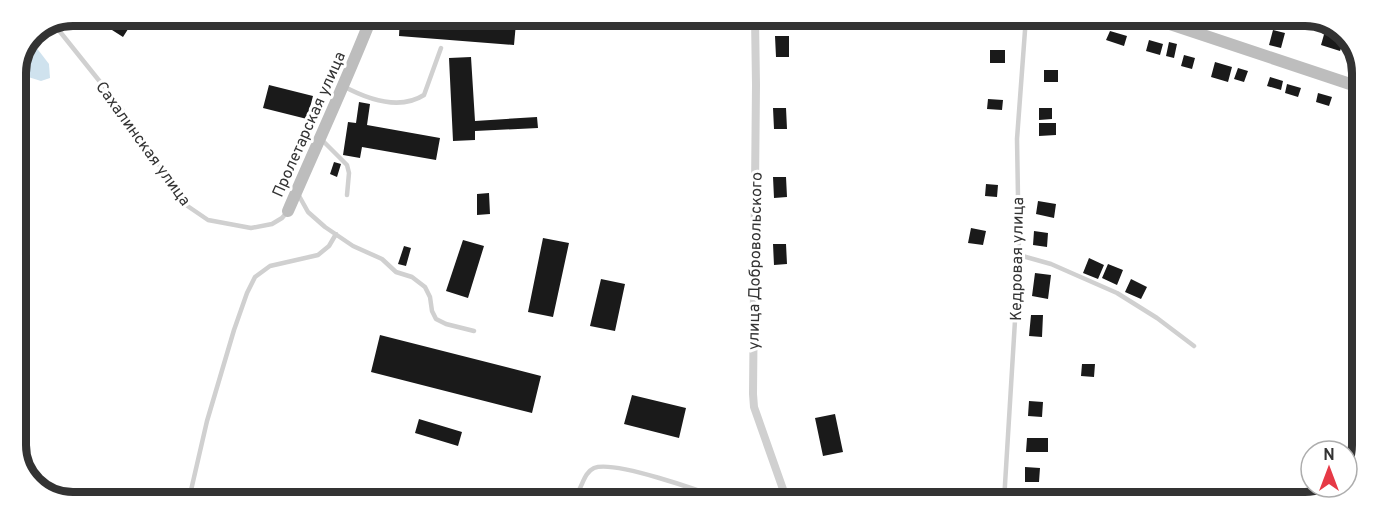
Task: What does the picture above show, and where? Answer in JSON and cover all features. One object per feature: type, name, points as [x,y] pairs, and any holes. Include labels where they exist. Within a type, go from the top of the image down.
[{"type":"street","name":"Пролетарская улица","points":[[288,211],[368,26]]},
{"type":"street","name":"улица Добровольского","points":[[755,26],[753,394],[754,407],[784,492]]},
{"type":"street","points":[[1176,26],[1351,84]]},
{"type":"lane","name":"Кедровая улица","points":[[1005,492],[1019,255],[1017,140],[1025,26]]},
{"type":"lane","name":"Сахалинская улица","points":[[57,28],[121,108],[186,205],[208,219],[251,228],[272,224],[288,211]]},
{"type":"lane","points":[[343,86],[362,96],[388,102],[407,102],[417,99],[424,95],[441,48]]},
{"type":"lane","points":[[320,137],[347,165],[349,173],[347,195]]},
{"type":"lane","points":[[296,192],[308,212],[336,234],[353,246],[382,259],[396,272],[412,277],[425,287],[436,319],[474,331]]},
{"type":"lane","points":[[191,492],[207,421],[246,293],[255,277],[270,266],[318,255],[329,246],[336,234]]},
{"type":"lane","points":[[1019,255],[1051,264],[1117,293],[1157,318],[1194,346]]},
{"type":"lane","points":[[579,492],[588,473],[602,466],[650,476],[703,492]]},
{"type":"water","points":[[34,45],[49,64],[50,78],[41,81],[26,76],[26,63]]},
{"type":"building","points":[[114,26],[130,26],[123,37],[112,30]]},
{"type":"building","points":[[400,26],[516,26],[514,45],[399,36]]},
{"type":"building","points":[[1273,30],[1285,33],[1281,48],[1269,45]]},
{"type":"building","points":[[1110,31],[1127,36],[1124,46],[1106,40]]},
{"type":"building","points":[[1325,31],[1331,33],[1342,45],[1340,51],[1321,45]]},
{"type":"building","points":[[775,36],[789,36],[789,57],[776,57]]},
{"type":"building","points":[[1149,40],[1163,44],[1160,55],[1146,51]]},
{"type":"building","points":[[1169,42],[1177,44],[1174,58],[1166,56]]},
{"type":"building","points":[[990,50],[1005,50],[1005,63],[990,63]]},
{"type":"building","points":[[1184,55],[1195,58],[1192,69],[1181,66]]},
{"type":"building","points":[[471,57],[475,121],[537,117],[538,128],[475,131],[475,140],[453,141],[449,58]]},
{"type":"building","points":[[1215,62],[1232,67],[1228,82],[1211,77]]},
{"type":"building","points":[[1238,68],[1248,71],[1244,82],[1234,79]]},
{"type":"building","points":[[1044,70],[1058,70],[1058,82],[1044,82]]},
{"type":"building","points":[[1270,77],[1283,81],[1281,90],[1267,86]]},
{"type":"building","points":[[1287,84],[1301,88],[1298,97],[1285,93]]},
{"type":"building","points":[[269,85],[313,96],[307,119],[263,108]]},
{"type":"building","points":[[1318,93],[1332,97],[1329,106],[1316,102]]},
{"type":"building","points":[[988,99],[1003,100],[1002,110],[987,109]]},
{"type":"building","points":[[359,102],[370,104],[367,125],[440,138],[436,160],[362,147],[360,158],[343,155],[348,122],[356,123]]},
{"type":"building","points":[[773,108],[786,108],[787,129],[774,129]]},
{"type":"building","points":[[1039,108],[1052,108],[1052,119],[1039,120]]},
{"type":"building","points":[[1039,123],[1056,123],[1056,135],[1039,136]]},
{"type":"building","points":[[334,162],[341,164],[337,177],[330,174]]},
{"type":"building","points":[[773,177],[786,177],[787,197],[774,198]]},
{"type":"building","points":[[986,184],[998,185],[997,197],[985,196]]},
{"type":"building","points":[[489,193],[490,214],[477,215],[477,194]]},
{"type":"building","points":[[1038,201],[1056,204],[1054,218],[1036,214]]},
{"type":"building","points":[[971,228],[986,231],[983,245],[968,243]]},
{"type":"building","points":[[1034,231],[1048,233],[1047,247],[1033,245]]},
{"type":"building","points":[[543,238],[569,243],[553,317],[528,312]]},
{"type":"building","points":[[463,240],[484,246],[468,298],[446,291]]},
{"type":"building","points":[[773,244],[786,244],[787,264],[774,265]]},
{"type":"building","points":[[404,246],[411,248],[406,266],[398,264]]},
{"type":"building","points":[[1089,258],[1104,265],[1098,279],[1083,273]]},
{"type":"building","points":[[1108,264],[1123,270],[1117,285],[1102,278]]},
{"type":"building","points":[[1035,273],[1051,275],[1048,299],[1032,296]]},
{"type":"building","points":[[601,279],[625,284],[615,331],[590,326]]},
{"type":"building","points":[[1131,279],[1147,287],[1141,299],[1125,292]]},
{"type":"building","points":[[1031,315],[1043,315],[1042,337],[1029,336]]},
{"type":"building","points":[[380,335],[541,376],[532,413],[371,372]]},
{"type":"building","points":[[1082,364],[1095,364],[1094,377],[1081,376]]},
{"type":"building","points":[[632,395],[686,408],[679,438],[624,424]]},
{"type":"building","points":[[1029,401],[1043,402],[1042,417],[1028,416]]},
{"type":"building","points":[[835,414],[843,452],[823,456],[815,418]]},
{"type":"building","points":[[419,419],[462,432],[458,446],[415,433]]},
{"type":"building","points":[[1027,438],[1048,438],[1048,452],[1026,452]]},
{"type":"building","points":[[1025,467],[1040,468],[1039,482],[1025,482]]}]
